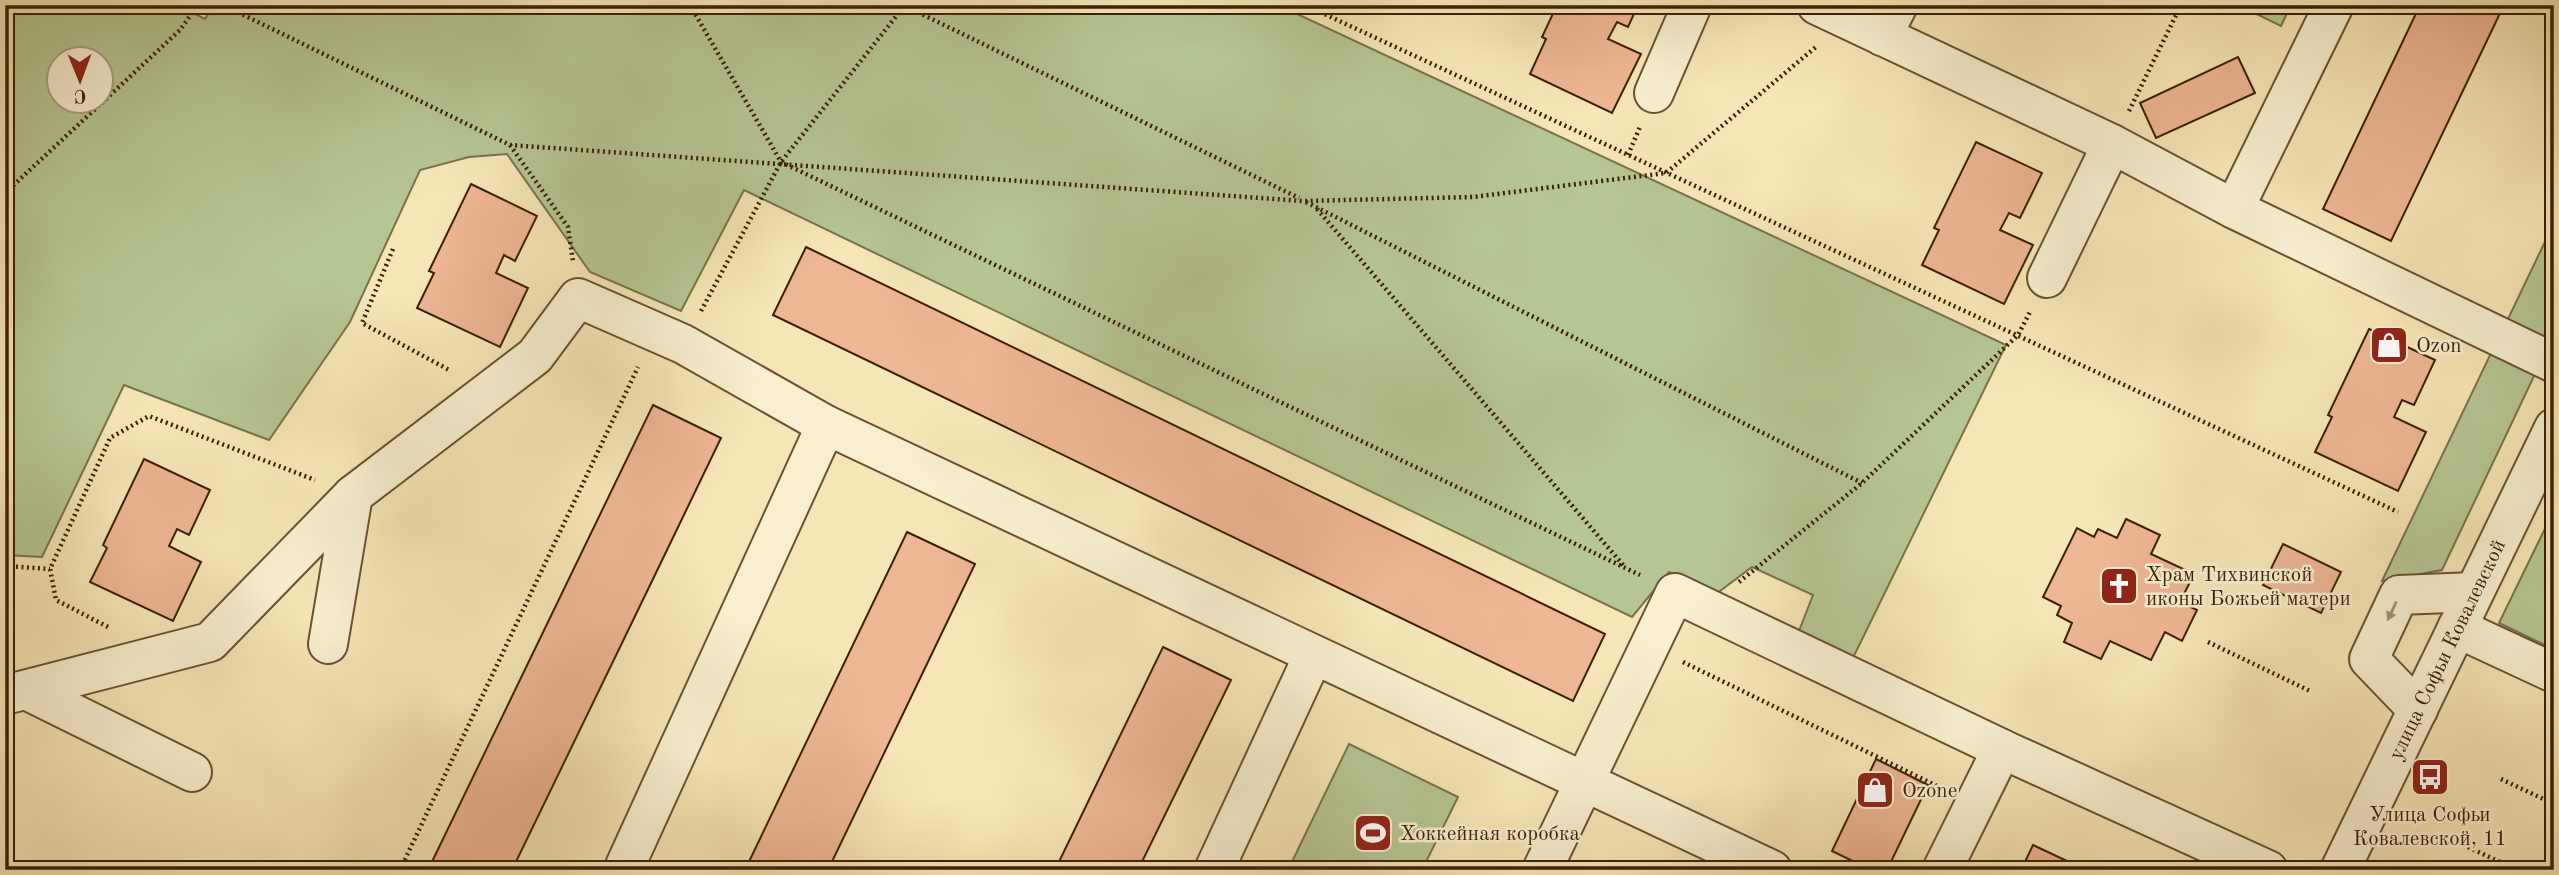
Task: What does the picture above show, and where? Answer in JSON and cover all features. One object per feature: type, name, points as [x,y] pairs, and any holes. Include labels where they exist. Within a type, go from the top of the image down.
[{"type":"street","points":[[1654,93],[1692,5]]},
{"type":"street","points":[[2234,209],[2334,5]]},
{"type":"street","points":[[1861,17],[2234,209],[2554,363]]},
{"type":"street","points":[[2047,278],[2112,144]]},
{"type":"street","points":[[15,692],[209,642],[353,495],[535,356],[578,298],[669,338],[825,425],[1772,870]]},
{"type":"street","points":[[625,866],[825,425]]},
{"type":"street","name":"улица Софьи Ковалевской","points":[[2340,870],[2554,428]]},
{"type":"street","points":[[328,644],[353,495]]},
{"type":"street","points":[[2418,710],[2369,659],[2399,595],[2474,592]]},
{"type":"street","points":[[1542,870],[1649,646],[1692,600],[2002,748],[2268,870]]},
{"type":"street","points":[[2457,628],[2554,673]]},
{"type":"street","points":[[1214,870],[1313,656]]},
{"type":"street","points":[[15,692],[192,772]]},
{"type":"street","points":[[1941,870],[2002,748]]},
{"type":"path","points":[[5,193],[180,30],[198,5]]},
{"type":"path","points":[[223,5],[510,145],[781,162],[1303,201],[1473,197],[1666,173],[1861,17]]},
{"type":"path","points":[[690,5],[781,162],[1692,600],[1862,483],[2018,335],[2047,278]]},
{"type":"path","points":[[400,870],[669,338],[781,162],[904,5],[1315,206],[1862,483]]},
{"type":"path","points":[[1305,5],[2398,512]]},
{"type":"path","points":[[2112,144],[2181,5]]},
{"type":"path","points":[[510,145],[568,227],[578,298]]},
{"type":"path","points":[[1315,206],[1626,569]]},
{"type":"path","points":[[393,249],[362,323],[488,392]]},
{"type":"path","points":[[162,654],[56,600],[50,569],[110,438],[149,416],[353,495]]},
{"type":"path","points":[[5,566],[50,569]]},
{"type":"path","points":[[2208,642],[2312,692]]},
{"type":"path","points":[[1649,646],[1975,804]]},
{"type":"path","points":[[2501,779],[2554,804]]},
{"type":"path","points":[[2468,847],[2517,870]]},
{"type":"green space","points":[[5,5],[177,5],[205,19],[214,5],[1278,5],[2006,345],[1851,662],[1797,636],[1813,595],[1752,567],[1716,594],[1669,572],[1632,617],[744,190],[681,311],[590,272],[507,154],[469,157],[420,170],[350,322],[269,440],[124,385],[42,557],[5,555]]},
{"type":"green space","points":[[2238,5],[2291,5],[2281,26]]},
{"type":"green space","points":[[2554,223],[2554,337],[2550,344],[2506,323]]},
{"type":"green space","points":[[2492,351],[2536,372],[2442,570],[2382,581]]},
{"type":"green space","points":[[2554,510],[2554,637],[2549,647],[2499,623]]},
{"type":"green space","name":"Хоккейная коробка","points":[[1349,744],[1458,797],[1422,870],[1288,870]]},
{"type":"building","points":[[1557,5],[1638,5],[1628,27],[1617,22],[1608,39],[1641,54],[1612,113],[1530,74],[1546,39],[1542,37]]},
{"type":"building","points":[[2420,5],[2504,5],[2391,241],[2323,209]]},
{"type":"building","points":[[2238,57],[2255,93],[2156,138],[2140,103]]},
{"type":"building","points":[[1976,142],[2042,173],[2020,218],[2009,213],[2000,230],[2033,245],[2004,304],[1922,265],[1939,230],[1934,228]]},
{"type":"building","points":[[471,184],[537,216],[515,261],[504,255],[496,273],[528,288],[500,347],[417,308],[434,273],[429,271]]},
{"type":"building","points":[[806,247],[1605,634],[1573,701],[773,315]]},
{"type":"building","points":[[2369,329],[2435,360],[2414,405],[2402,400],[2394,417],[2426,432],[2398,491],[2315,452],[2332,417],[2328,415]]},
{"type":"building","points":[[653,405],[721,438],[653,579],[512,870],[428,870]]},
{"type":"building","points":[[144,459],[210,490],[189,535],[177,529],[169,546],[201,562],[173,621],[90,582],[107,548],[103,545]]},
{"type":"building","name":"Храм Тихвинской иконы Божьей матери","points":[[2126,519],[2160,535],[2151,554],[2194,574],[2180,602],[2197,610],[2182,641],[2165,632],[2151,660],[2110,641],[2101,659],[2064,642],[2072,623],[2057,615],[2061,606],[2043,597],[2077,528],[2094,537],[2098,529],[2117,538]]},
{"type":"building","points":[[907,532],[975,564],[828,870],[745,870]]},
{"type":"building","points":[[2283,544],[2341,572],[2321,613],[2263,585]]},
{"type":"building","points":[[1163,647],[1231,680],[1138,870],[1055,870]]},
{"type":"building","points":[[1876,759],[1928,785],[1887,870],[1871,870],[1832,851]]},
{"type":"building","points":[[2033,845],[2086,870],[2021,870]]},
{"type":"place","name":"Ozon","points":[[2389,345]]},
{"type":"place","name":"Храм Тихвинской иконы Божьей матери","points":[[2119,586]]},
{"type":"place","name":"Улица Софьи Ковалевской, 11","points":[[2430,777]]},
{"type":"place","name":"Ozone","points":[[1875,790]]},
{"type":"place","name":"Хоккейная коробка","points":[[1373,833]]}]
